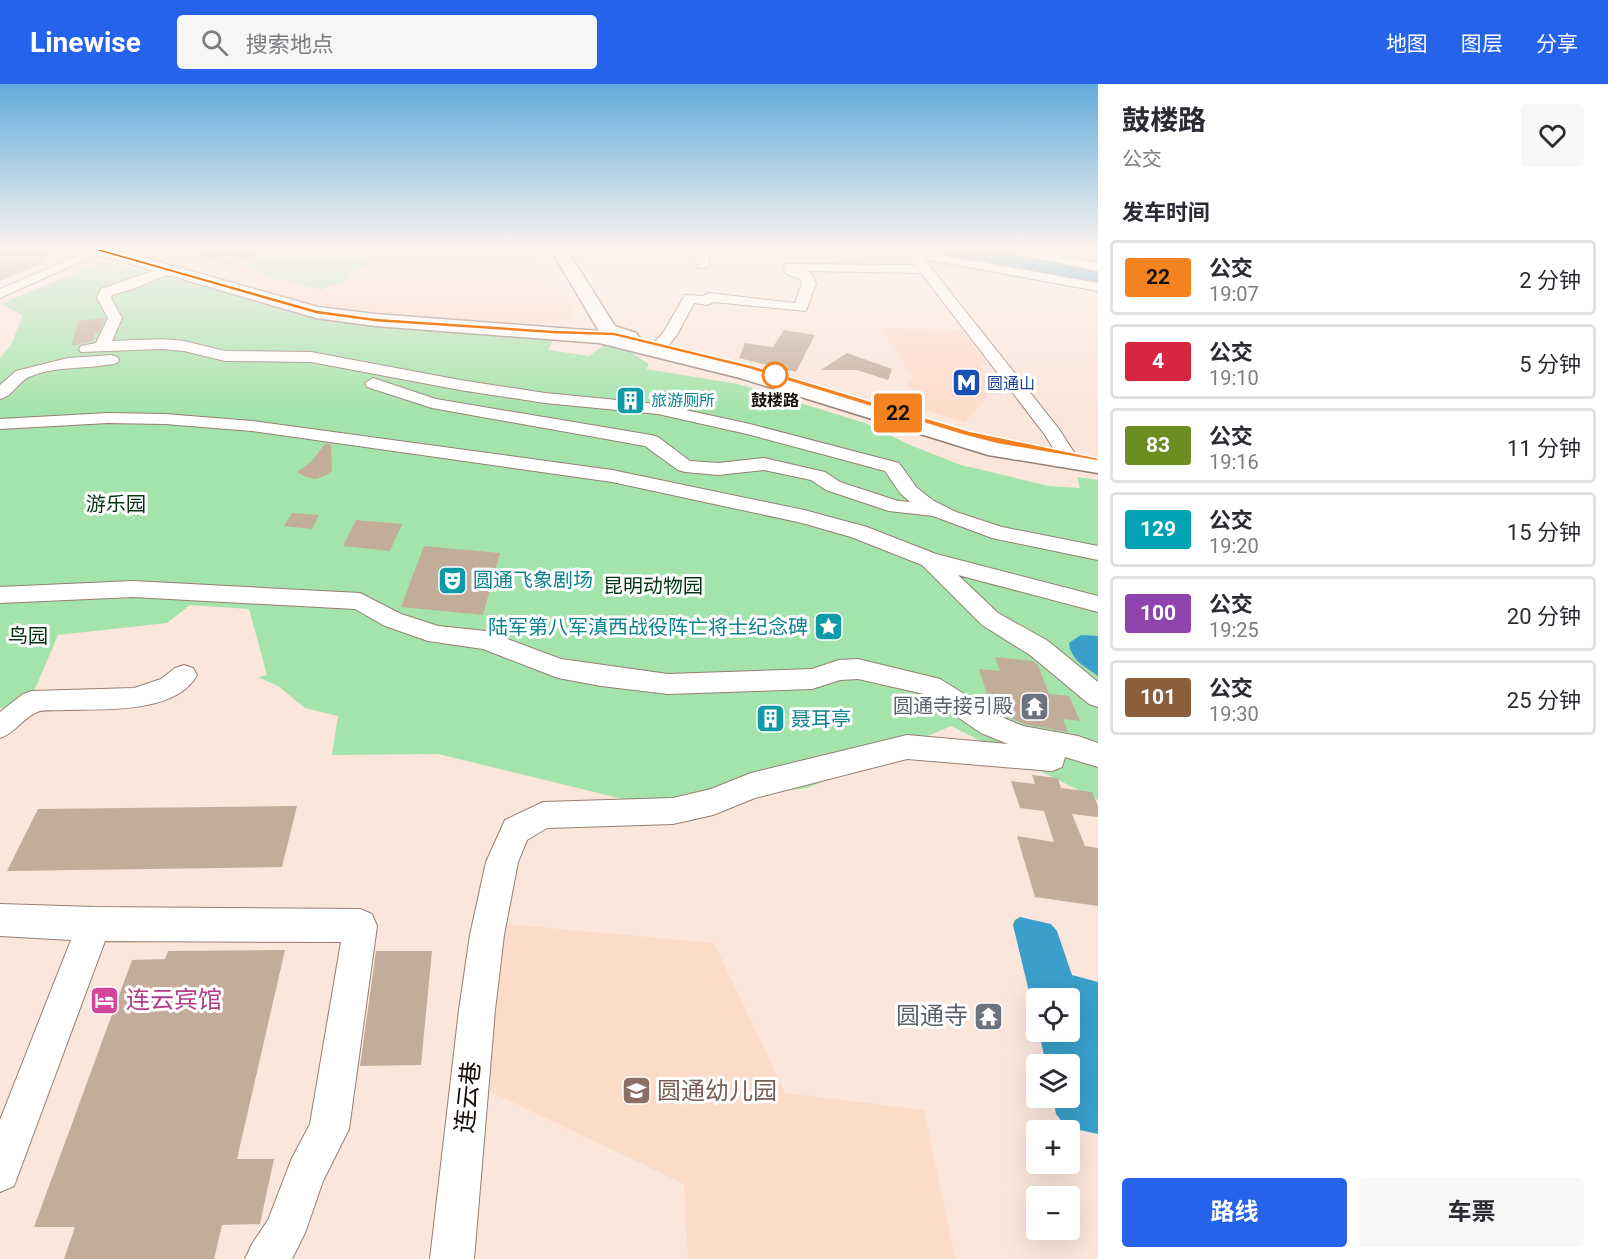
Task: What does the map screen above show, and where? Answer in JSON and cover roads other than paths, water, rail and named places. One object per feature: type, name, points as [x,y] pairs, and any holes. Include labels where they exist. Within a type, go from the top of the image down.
[{"type":"main road","points":[[291,305],[316,312],[375,320],[553,332],[600,329],[752,368],[960,432],[1066,454],[1098,458]]},
{"type":"main road","points":[[584,305],[600,329],[949,437],[998,450],[1098,466]]},
{"type":"street","points":[[108,305],[115,318],[94,347],[172,344],[225,356],[311,357],[430,380],[545,398],[658,409],[807,444],[892,467],[901,474],[911,493],[938,511],[1001,534],[1098,553]]},
{"type":"street","points":[[660,345],[669,335],[686,305]]},
{"type":"street","points":[[775,305],[801,308],[802,305]]},
{"type":"street","points":[[951,305],[1053,433],[1066,454]]},
{"type":"street","points":[[126,345],[172,352],[193,363]]},
{"type":"street","points":[[0,394],[22,374],[55,365],[135,359],[193,363],[231,372],[271,370],[368,382],[432,403],[651,441],[686,466],[718,469],[764,464],[818,476],[833,486],[896,507],[938,511]]},
{"type":"street","points":[[430,380],[470,375],[491,377],[513,385],[536,389]]},
{"type":"street","points":[[0,424],[108,417],[252,426],[612,476],[826,523],[859,532],[929,560],[1098,604]]},
{"type":"street","points":[[929,560],[990,619],[1039,648],[1098,697]]},
{"type":"street","points":[[0,595],[133,589],[360,601],[393,620],[436,635],[486,640],[558,668],[668,684],[812,678],[839,670],[858,669],[931,686],[991,725],[1021,737],[1078,748],[1098,755]]},
{"type":"street","points":[[0,727],[32,701],[134,698],[170,687],[184,675]]},
{"type":"street","name":"连云巷","points":[[452,1259],[477,1010],[487,935],[502,862],[516,830],[543,815],[673,811],[713,802],[751,786],[907,747],[1052,759]]},
{"type":"street","points":[[0,921],[360,926],[329,1129],[306,1172],[284,1233],[267,1259]]},
{"type":"street","points":[[0,1172],[94,924]]},
{"type":"water","points":[[1081,635],[1098,636],[1098,676],[1079,662],[1070,649],[1069,643]]},
{"type":"water","points":[[1020,917],[1051,924],[1057,931],[1072,975],[1098,982],[1098,1134],[1080,1130],[1080,1120],[1061,1120],[1056,1114],[1055,1108],[1080,1108],[1080,1054],[1044,1054],[1041,1042],[1080,1042],[1080,988],[1028,988],[1013,925]]},
{"type":"place","name":"鼓楼路","points":[[775,375]]},
{"type":"place","name":"圆通山","points":[[966,383]]},
{"type":"place","name":"旅游厕所","points":[[630,400]]},
{"type":"place","name":"圆通飞象剧场","points":[[452,580]]},
{"type":"place","name":"陆军第八军滇西战役阵亡将士纪念碑","points":[[829,627]]},
{"type":"place","name":"圆通寺接引殿","points":[[1034,706]]},
{"type":"place","name":"聂耳亭","points":[[770,719]]},
{"type":"place","name":"连云宾馆","points":[[105,1000]]},
{"type":"place","name":"圆通寺","points":[[989,1016]]},
{"type":"place","name":"圆通幼儿园","points":[[636,1091]]},
{"type":"park label","name":"游乐园","points":[[116,504]]},
{"type":"park label","name":"昆明动物园","points":[[653,586]]},
{"type":"park label","name":"鸟园","points":[[28,636]]}]
